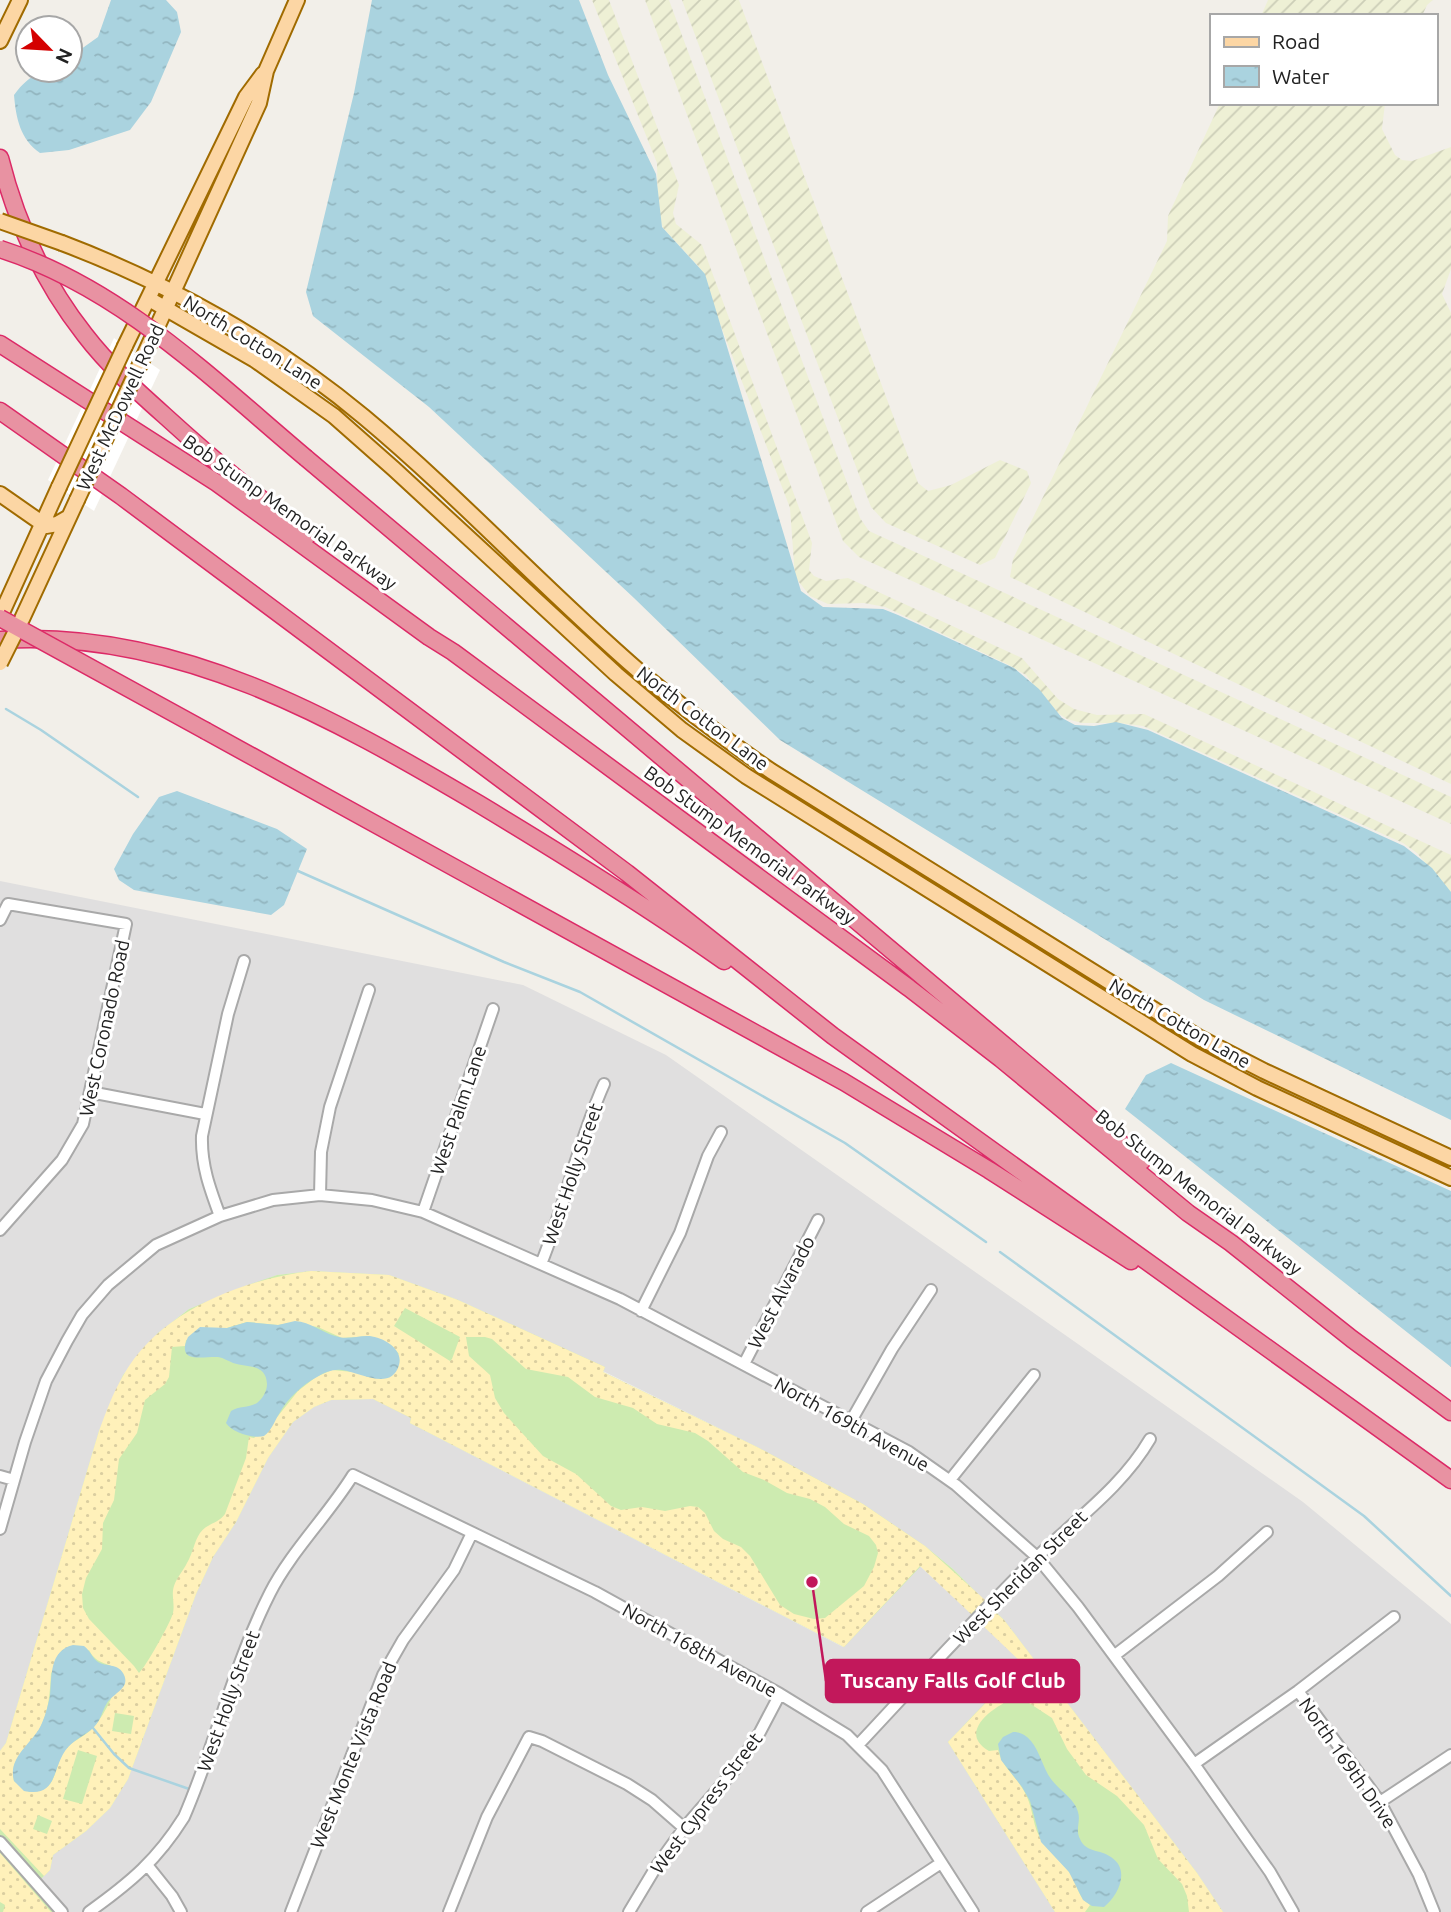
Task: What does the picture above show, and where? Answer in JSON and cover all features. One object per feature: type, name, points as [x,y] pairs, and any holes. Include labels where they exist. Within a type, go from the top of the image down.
[{"type":"highway","points":[[0,158],[13,203],[33,252],[70,315],[98,351],[122,376],[227,470],[453,652]]},
{"type":"highway","points":[[0,249],[62,274],[123,309],[189,360],[1194,1206],[1231,1243]]},
{"type":"highway","name":"Bob Stump Memorial Parkway","points":[[0,344],[217,483],[453,652],[909,988],[1001,1059],[1188,1213],[1451,1412]]},
{"type":"highway","points":[[0,411],[121,496],[627,873],[833,1036],[1451,1480]]},
{"type":"highway","points":[[0,617],[778,1045],[989,1170],[1121,1256],[1175,1282]]},
{"type":"highway","points":[[0,640],[44,638],[141,651],[200,666],[283,699],[399,758],[518,828],[666,921],[779,1002],[833,1036]]},
{"type":"main road","points":[[0,41],[20,0]]},
{"type":"main road","name":"West McDowell Road","points":[[0,664],[259,103],[266,71],[297,0]]},
{"type":"main road","name":"West McDowell Road","points":[[0,617],[125,346],[246,97],[266,71]]},
{"type":"main road","name":"North Cotton Lane","points":[[0,221],[62,243],[157,284],[274,350],[364,417],[639,670],[703,722],[771,771],[1198,1037],[1264,1071],[1451,1158]]},
{"type":"main road","name":"North Cotton Lane","points":[[149,299],[277,374],[334,416],[394,468],[639,695],[746,776],[1192,1054],[1257,1088],[1451,1178]]},
{"type":"main road","points":[[0,494],[41,525],[51,527],[70,516]]},
{"type":"street","name":"West Coronado Road","points":[[0,919],[8,904],[126,924],[83,1124],[73,1145],[1,1225]]},
{"type":"street","points":[[220,1216],[201,1155],[205,1114],[228,1014],[244,961]]},
{"type":"street","points":[[320,1195],[321,1152],[330,1107],[369,990]]},
{"type":"street","name":"West Palm Lane","points":[[423,1212],[494,1009]]},
{"type":"street","name":"West Holly Street","points":[[541,1264],[555,1230],[590,1116],[604,1084]]},
{"type":"street","points":[[90,1092],[205,1114]]},
{"type":"street","points":[[641,1311],[680,1233],[708,1156],[721,1132]]},
{"type":"street","name":"North 169th Avenue","points":[[0,1529],[46,1381],[82,1315],[108,1285],[156,1245],[220,1216],[273,1200],[320,1195],[372,1200],[423,1212],[641,1311],[909,1452],[950,1480],[1037,1557],[1115,1655],[1270,1872],[1293,1912]]},
{"type":"street","name":"West Alvarado","points":[[744,1364],[818,1220]]},
{"type":"street","points":[[851,1421],[892,1349],[931,1290]]},
{"type":"street","points":[[950,1480],[1034,1375]]},
{"type":"street","name":"West Sheridan Street","points":[[859,1744],[1037,1557],[1118,1482],[1138,1460],[1150,1439]]},
{"type":"street","name":"West Holly Street","points":[[89,1912],[148,1866],[184,1817],[252,1631],[272,1589],[337,1502],[353,1475]]},
{"type":"street","name":"North 168th Avenue","points":[[353,1475],[595,1592],[831,1723],[859,1744],[882,1770],[973,1912]]},
{"type":"street","points":[[0,1476],[14,1480]]},
{"type":"street","points":[[1115,1655],[1218,1576],[1267,1532]]},
{"type":"street","name":"West Monte Vista Road","points":[[290,1912],[383,1675],[403,1640],[454,1570],[472,1533]]},
{"type":"street","points":[[1194,1764],[1394,1617]]},
{"type":"street","name":"North 169th Drive","points":[[1298,1690],[1380,1802],[1419,1875],[1434,1912]]},
{"type":"street","name":"West Cypress Street","points":[[629,1912],[684,1828],[737,1767],[780,1694]]},
{"type":"street","points":[[449,1912],[487,1817],[529,1737],[627,1784],[652,1800],[684,1828]]},
{"type":"street","points":[[1380,1802],[1451,1755]]},
{"type":"street","points":[[0,1842],[62,1912]]},
{"type":"street","points":[[867,1912],[941,1863]]},
{"type":"street","points":[[148,1866],[181,1912]]},
{"type":"shaded area","points":[[0,881],[523,985],[666,1055],[1303,1502],[1451,1624],[1451,1912],[1223,1912],[1197,1873],[1004,1620],[953,1569],[925,1546],[759,1448],[603,1371],[604,1367],[458,1300],[389,1275],[311,1271],[277,1275],[189,1309],[158,1333],[135,1359],[123,1375],[99,1431],[6,1743],[0,1751]]},
{"type":"shaded area","points":[[373,1399],[412,1418],[410,1423],[843,1647],[920,1566],[1024,1663],[948,1742],[1055,1912],[62,1912],[38,1882],[50,1870],[53,1855],[86,1831],[110,1808],[128,1779],[196,1594],[213,1557],[236,1522],[268,1458],[293,1422],[314,1407],[331,1400]]},
{"type":"green space","points":[[592,0],[609,0],[679,185],[673,213],[676,224],[702,245],[812,543],[809,570],[814,576],[826,581],[848,578],[1022,658],[1058,699],[1074,709],[1097,715],[1144,714],[1451,855],[1451,893],[1417,853],[1403,843],[1143,726],[1082,723],[1067,719],[1052,709],[1026,675],[885,607],[864,603],[828,604],[810,596],[795,577],[790,508],[698,266],[663,228],[658,214],[657,163]]},
{"type":"green space","points":[[645,0],[669,0],[860,518],[869,531],[1451,797],[1451,824],[859,557],[843,541]]},
{"type":"green space","points":[[682,0],[739,0],[918,483],[928,491],[951,485],[1000,460],[1027,471],[1031,483],[995,558],[980,565],[886,523],[871,507]]},
{"type":"green space","points":[[1268,0],[1433,0],[1423,14],[1262,14]]},
{"type":"green space","points":[[1219,105],[1385,105],[1382,129],[1395,155],[1402,160],[1412,161],[1451,147],[1451,269],[1442,294],[1451,313],[1451,784],[1010,577],[1013,559],[1167,241],[1168,216]]},
{"type":"green space","points":[[311,1271],[389,1275],[458,1300],[605,1367],[603,1372],[759,1448],[863,1504],[925,1546],[953,1569],[1004,1620],[1197,1873],[1223,1912],[1055,1912],[948,1742],[1023,1663],[921,1566],[844,1647],[410,1423],[411,1418],[373,1399],[331,1400],[314,1407],[293,1422],[268,1458],[236,1522],[213,1557],[196,1594],[128,1779],[110,1808],[86,1831],[53,1855],[50,1870],[38,1882],[62,1912],[0,1912],[0,1751],[6,1743],[99,1431],[123,1375],[158,1333],[189,1309],[277,1275]]},
{"type":"sand","points":[[311,1271],[389,1275],[458,1300],[605,1367],[603,1372],[759,1448],[863,1504],[925,1546],[985,1600],[971,1614],[920,1566],[844,1647],[410,1423],[411,1418],[373,1399],[331,1400],[314,1407],[293,1422],[268,1458],[236,1522],[213,1557],[196,1594],[128,1779],[110,1808],[86,1831],[53,1855],[50,1870],[44,1876],[0,1829],[0,1751],[6,1743],[107,1410],[119,1382],[139,1353],[158,1333],[204,1302],[230,1291],[284,1275]],"holes":[[[405,1308],[460,1337],[450,1361],[394,1326]],[[247,1322],[278,1325],[289,1323],[318,1327],[342,1338],[370,1336],[391,1345],[399,1354],[353,1372],[332,1370],[316,1377],[298,1391],[278,1416],[254,1438],[249,1437],[246,1458],[225,1514],[198,1536],[174,1586],[171,1618],[139,1673],[89,1619],[83,1608],[82,1594],[86,1578],[102,1549],[103,1523],[114,1500],[119,1459],[137,1433],[145,1400],[165,1384],[169,1377],[172,1347],[185,1346],[186,1340]],[[466,1337],[492,1339],[526,1369],[568,1377],[595,1397],[633,1408],[657,1424],[695,1433],[743,1472],[787,1493],[810,1499],[825,1507],[844,1524],[869,1536],[878,1553],[864,1586],[825,1618],[814,1619],[794,1614],[780,1605],[750,1556],[741,1547],[723,1539],[714,1531],[705,1513],[698,1507],[665,1511],[642,1507],[621,1510],[611,1506],[576,1474],[543,1456],[504,1413],[495,1398],[490,1375],[469,1356]],[[89,1650],[96,1659],[122,1672],[100,1718],[91,1730],[65,1750],[50,1784],[39,1791],[29,1792],[14,1781],[14,1765],[43,1721],[51,1673]],[[115,1713],[134,1716],[131,1734],[112,1731]],[[78,1750],[97,1756],[82,1804],[63,1799]],[[38,1815],[52,1821],[47,1834],[33,1829]]]},
{"type":"sand","points":[[993,1610],[1004,1620],[1197,1873],[1223,1912],[1189,1912],[1182,1884],[1158,1859],[1144,1825],[1117,1796],[1086,1775],[1067,1749],[1052,1718],[1029,1703],[1025,1697],[1019,1697],[1000,1705],[983,1719],[976,1735],[989,1751],[998,1750],[1027,1797],[1039,1836],[1069,1872],[1081,1896],[1090,1905],[1085,1912],[1055,1912],[948,1742],[1023,1664],[980,1623]]},
{"type":"sand","points":[[0,1853],[51,1912],[3,1912],[5,1905],[0,1902]]},
{"type":"water","points":[[111,0],[166,0],[177,12],[181,32],[151,102],[130,130],[69,150],[40,153],[28,141],[20,127],[14,95],[23,84],[84,84],[84,47],[98,37]]},
{"type":"water","points":[[372,0],[579,0],[608,75],[656,174],[662,227],[705,274],[801,591],[823,607],[883,609],[898,615],[1014,668],[1039,689],[1062,718],[1075,725],[1094,726],[1116,722],[1148,730],[1404,846],[1432,868],[1451,892],[1451,1120],[1204,1000],[780,740],[634,598],[429,407],[313,316],[306,292],[354,93]]},
{"type":"water","points":[[177,791],[277,829],[307,849],[284,905],[271,915],[134,890],[119,880],[114,869],[133,834],[159,797]]},
{"type":"water","points":[[1171,1063],[1451,1191],[1451,1367],[1125,1109],[1146,1075]]},
{"type":"water","points":[[295,1321],[339,1337],[379,1338],[395,1348],[400,1359],[399,1365],[395,1373],[382,1379],[342,1370],[326,1372],[295,1393],[264,1436],[248,1436],[237,1432],[226,1423],[231,1411],[259,1401],[266,1389],[266,1377],[259,1369],[220,1357],[199,1358],[188,1355],[185,1346],[188,1337],[200,1327],[227,1328],[247,1322],[278,1325]]},
{"type":"water","points":[[73,1645],[84,1646],[98,1662],[118,1668],[123,1673],[125,1683],[107,1703],[94,1727],[65,1751],[48,1786],[35,1792],[24,1791],[14,1781],[14,1764],[43,1720],[56,1658],[65,1648]]},
{"type":"water","points":[[1013,1732],[1023,1734],[1031,1741],[1051,1779],[1074,1803],[1078,1812],[1079,1836],[1086,1847],[1117,1862],[1121,1876],[1118,1890],[1104,1907],[1092,1906],[1083,1900],[1069,1872],[1041,1842],[1030,1801],[1001,1760],[998,1744],[1003,1737]]},
{"type":"pier","points":[[114,338],[160,370],[94,511],[48,480]]},
{"type":"waterway","points":[[6,709],[138,797]]},
{"type":"waterway","points":[[298,871],[504,962],[580,992],[845,1143],[986,1242]]},
{"type":"waterway","points":[[1000,1252],[1364,1516],[1451,1596]]},
{"type":"waterway","points":[[93,1728],[129,1768],[192,1790]]},
{"type":"place","name":"Tuscany Falls Golf Club","points":[[812,1582]]}]
